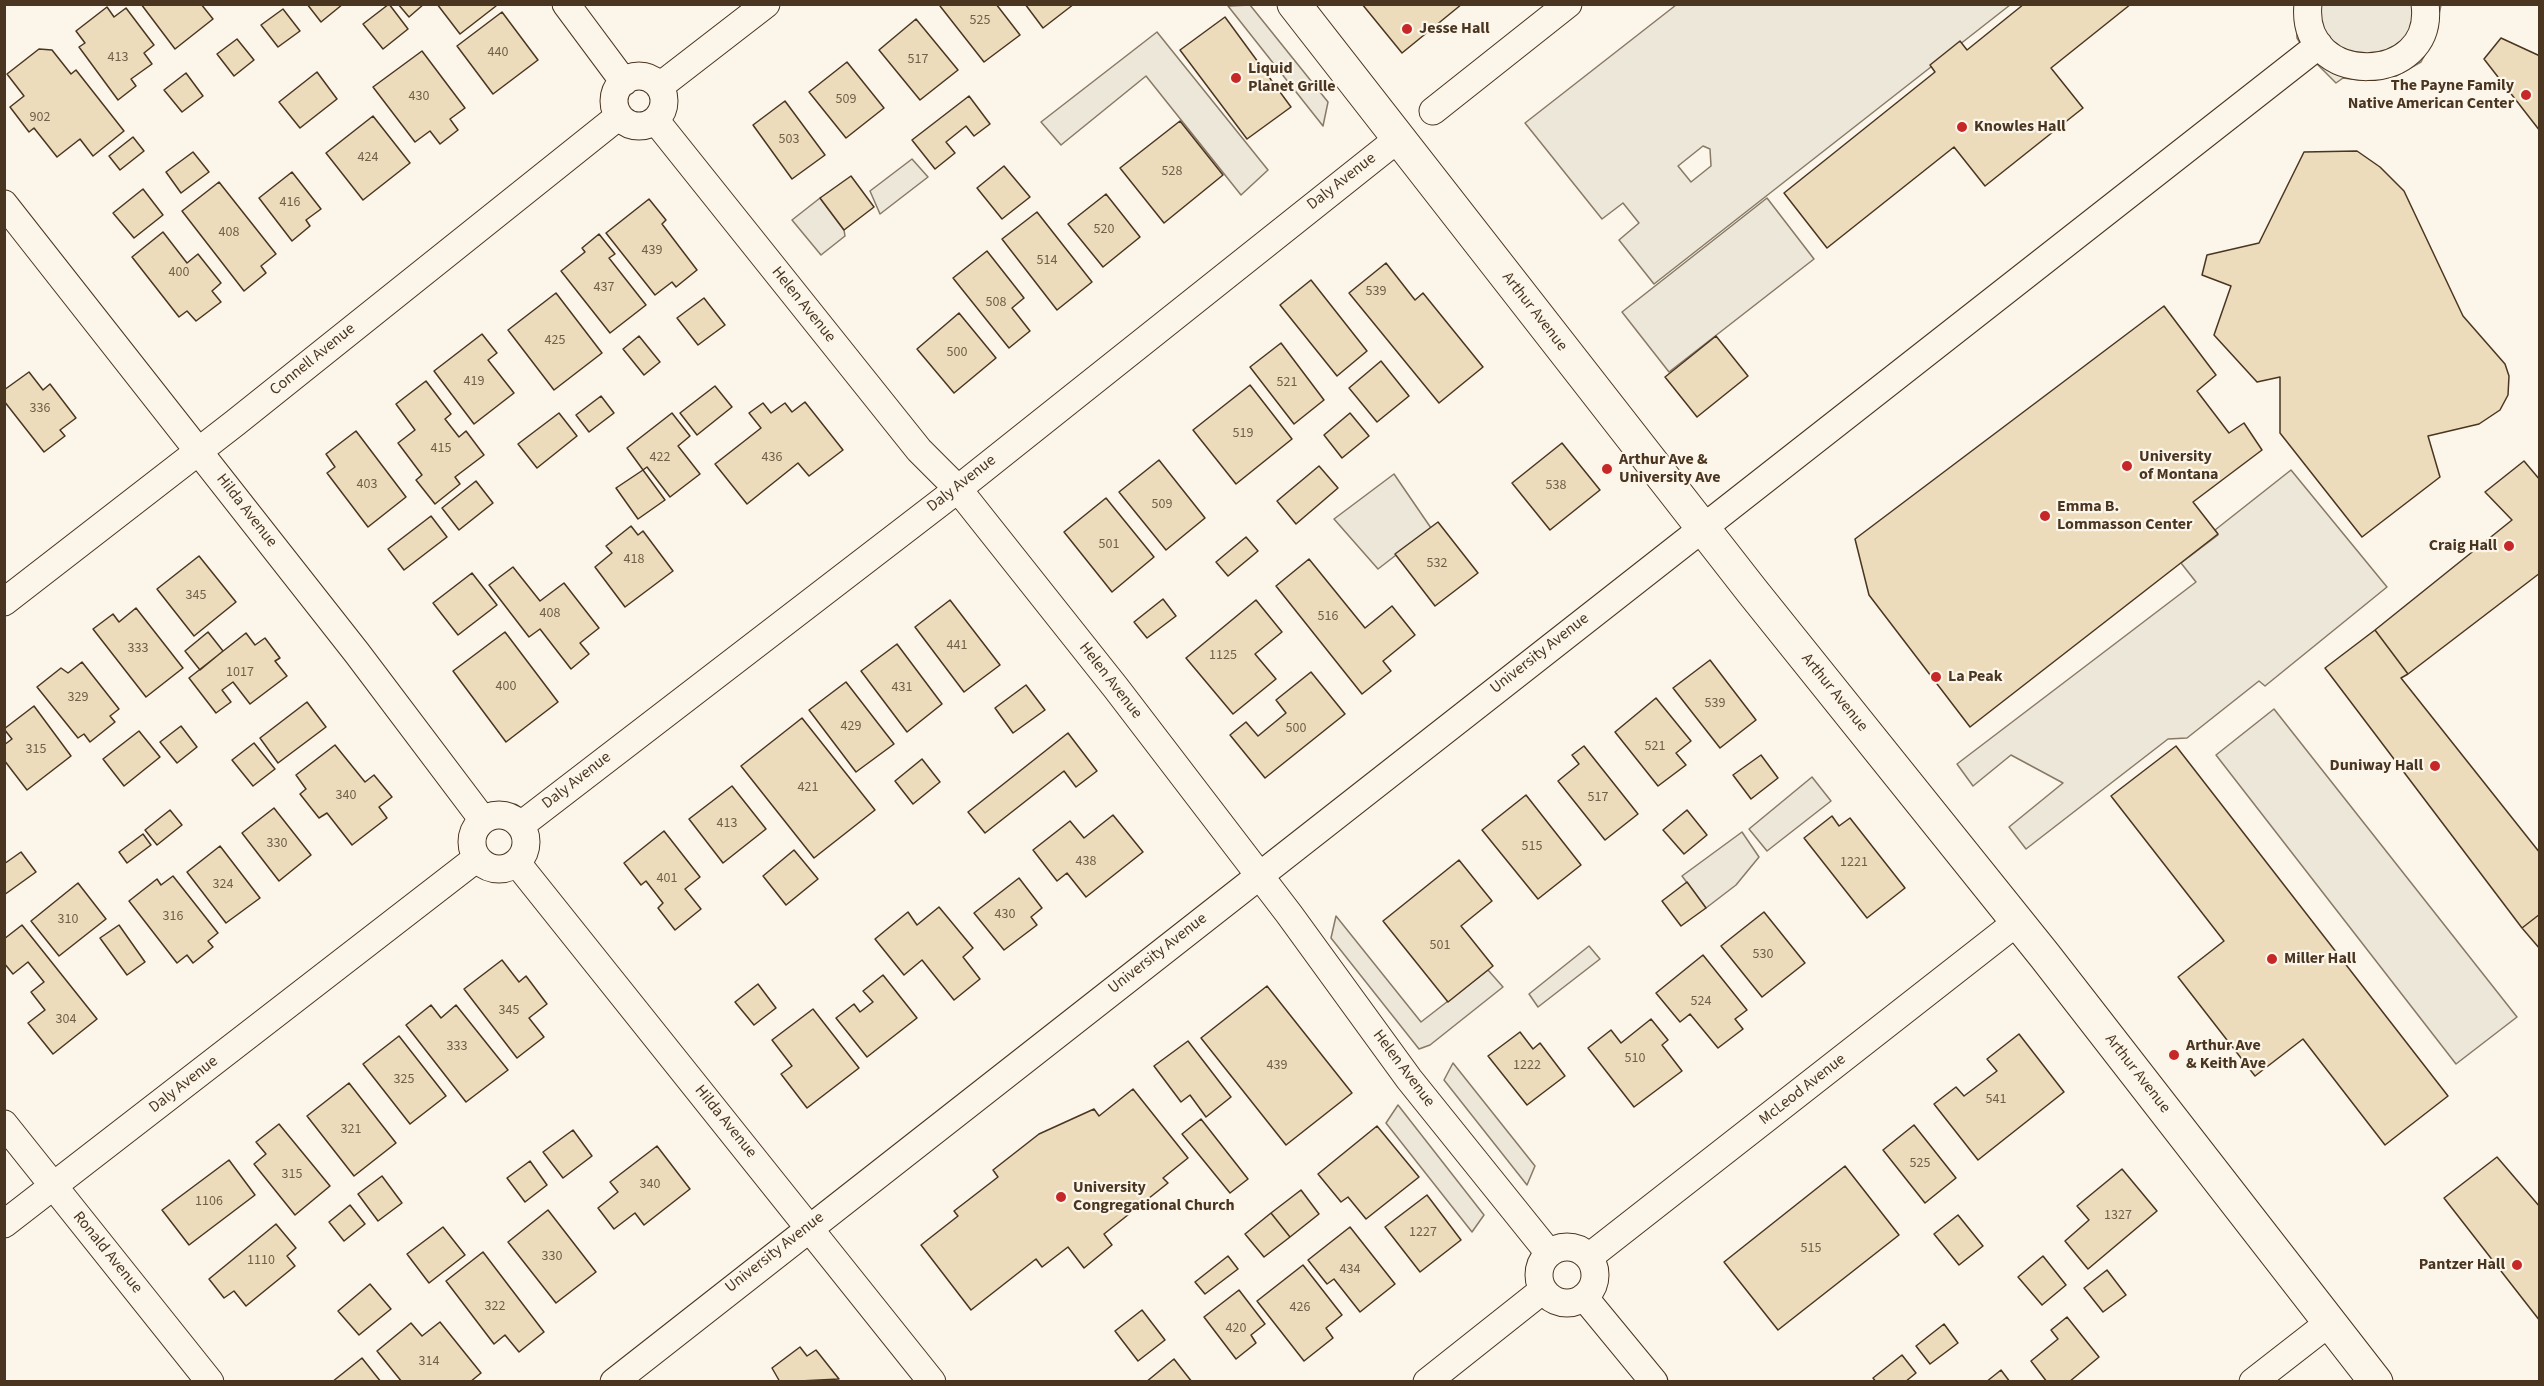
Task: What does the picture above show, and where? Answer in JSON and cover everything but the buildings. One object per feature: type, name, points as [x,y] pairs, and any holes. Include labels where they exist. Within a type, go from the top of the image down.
[{"type":"street","points":[[566,4],[624,82]]},
{"type":"street","points":[[660,86],[766,4]]},
{"type":"street","name":"Arthur Avenue","points":[[1294,4],[1702,527],[2017,922],[2376,1382]]},
{"type":"street","points":[[1433,111],[1568,4]]},
{"type":"street","points":[[2308,4],[2312,31],[2319,45],[2334,59],[2350,66],[2368,68],[2385,66],[2402,57],[2415,44],[2423,28],[2425,4]]},
{"type":"street","name":"University Avenue","points":[[614,1382],[808,1226],[1259,876],[2319,45]]},
{"type":"street","points":[[637,76],[653,80],[660,86],[665,103],[656,121],[638,127],[630,125],[619,116],[614,99],[624,82],[637,76]]},
{"type":"street","name":"Connell Avenue","points":[[4,602],[198,451],[619,116]]},
{"type":"street","name":"Helen Avenue","points":[[656,121],[919,450],[957,489],[1259,876],[1409,1079],[1549,1253]]},
{"type":"street","name":"Daly Avenue","points":[[521,825],[957,489],[1399,138]]},
{"type":"street","name":"Hilda Avenue","points":[[4,204],[483,820]]},
{"type":"street","points":[[495,815],[505,815],[521,825],[527,841],[526,850],[517,863],[498,870],[489,868],[477,858],[472,839],[474,830],[483,820],[495,815]]},
{"type":"street","name":"Daly Avenue","points":[[4,1224],[477,858]]},
{"type":"street","name":"Hilda Avenue","points":[[517,863],[932,1382]]},
{"type":"street","name":"McLeod Avenue","points":[[1589,1257],[2017,922]]},
{"type":"street","name":"Ronald Avenue","points":[[4,1124],[210,1382]]},
{"type":"street","points":[[1563,1247],[1573,1247],[1589,1257],[1595,1276],[1593,1284],[1584,1296],[1565,1303],[1549,1296],[1543,1290],[1539,1273],[1541,1264],[1549,1253],[1563,1247]]},
{"type":"street","points":[[1427,1382],[1543,1290]]},
{"type":"street","points":[[1584,1296],[1654,1382]]},
{"type":"street","points":[[2253,1382],[2330,1322]]},
{"type":"shaded area","points":[[2295,4],[2441,5],[2434,38],[2421,62],[2396,76],[2359,80],[2343,78],[2336,83],[2307,54],[2297,38]]},
{"type":"shaded area","points":[[1250,5],[1328,102],[1323,126],[1228,6]]},
{"type":"shaded area","points":[[1676,5],[2010,5],[1654,284],[1619,240],[1639,223],[1623,203],[1602,219],[1525,123]],"holes":[[[1703,146],[1710,149],[1711,166],[1691,182],[1678,166]]]},
{"type":"shaded area","points":[[1157,32],[1268,170],[1241,195],[1146,76],[1061,145],[1041,122]]},
{"type":"shaded area","points":[[912,159],[928,177],[880,214],[870,191]]},
{"type":"shaded area","points":[[820,198],[844,230],[845,236],[821,255],[792,220]]},
{"type":"shaded area","points":[[1767,198],[1814,259],[1669,372],[1622,312]]},
{"type":"shaded area","points":[[2291,470],[2387,587],[2265,686],[2259,681],[2187,738],[2168,739],[2026,849],[2009,827],[2063,783],[2011,755],[1973,786],[1957,764],[2196,582],[2181,563],[2218,535],[2215,530]]},
{"type":"shaded area","points":[[1394,474],[1431,528],[1378,569],[1334,519]]},
{"type":"shaded area","points":[[2274,709],[2517,1017],[2456,1064],[2216,755]]},
{"type":"shaded area","points":[[1812,777],[1831,801],[1767,851],[1749,829]]},
{"type":"shaded area","points":[[1742,832],[1759,857],[1736,885],[1706,908],[1682,876]]},
{"type":"shaded area","points":[[1336,916],[1421,1022],[1488,970],[1503,987],[1430,1045],[1419,1049],[1331,938]]},
{"type":"shaded area","points":[[1589,946],[1600,959],[1538,1007],[1529,994]]},
{"type":"shaded area","points":[[1453,1063],[1535,1166],[1527,1185],[1444,1080]]},
{"type":"shaded area","points":[[1398,1105],[1484,1215],[1472,1232],[1386,1123]]},
{"type":"place","name":"Jesse Hall","points":[[1407,29]]},
{"type":"place","name":"Liquid Planet Grille","points":[[1236,78]]},
{"type":"place","name":"The Payne Family Native American Center","points":[[2526,95]]},
{"type":"place","name":"Knowles Hall","points":[[1962,127]]},
{"type":"place","name":"University of Montana","points":[[2127,466]]},
{"type":"place","name":"Arthur Ave & University Ave","points":[[1607,469]]},
{"type":"place","name":"Emma B. Lommasson Center","points":[[2045,516]]},
{"type":"place","name":"Craig Hall","points":[[2509,546]]},
{"type":"place","name":"La Peak","points":[[1936,677]]},
{"type":"place","name":"Duniway Hall","points":[[2435,766]]},
{"type":"place","name":"Miller Hall","points":[[2272,959]]},
{"type":"place","name":"Arthur Ave & Keith Ave","points":[[2174,1055]]},
{"type":"place","name":"University Congregational Church","points":[[1061,1197]]},
{"type":"place","name":"Pantzer Hall","points":[[2517,1265]]}]
